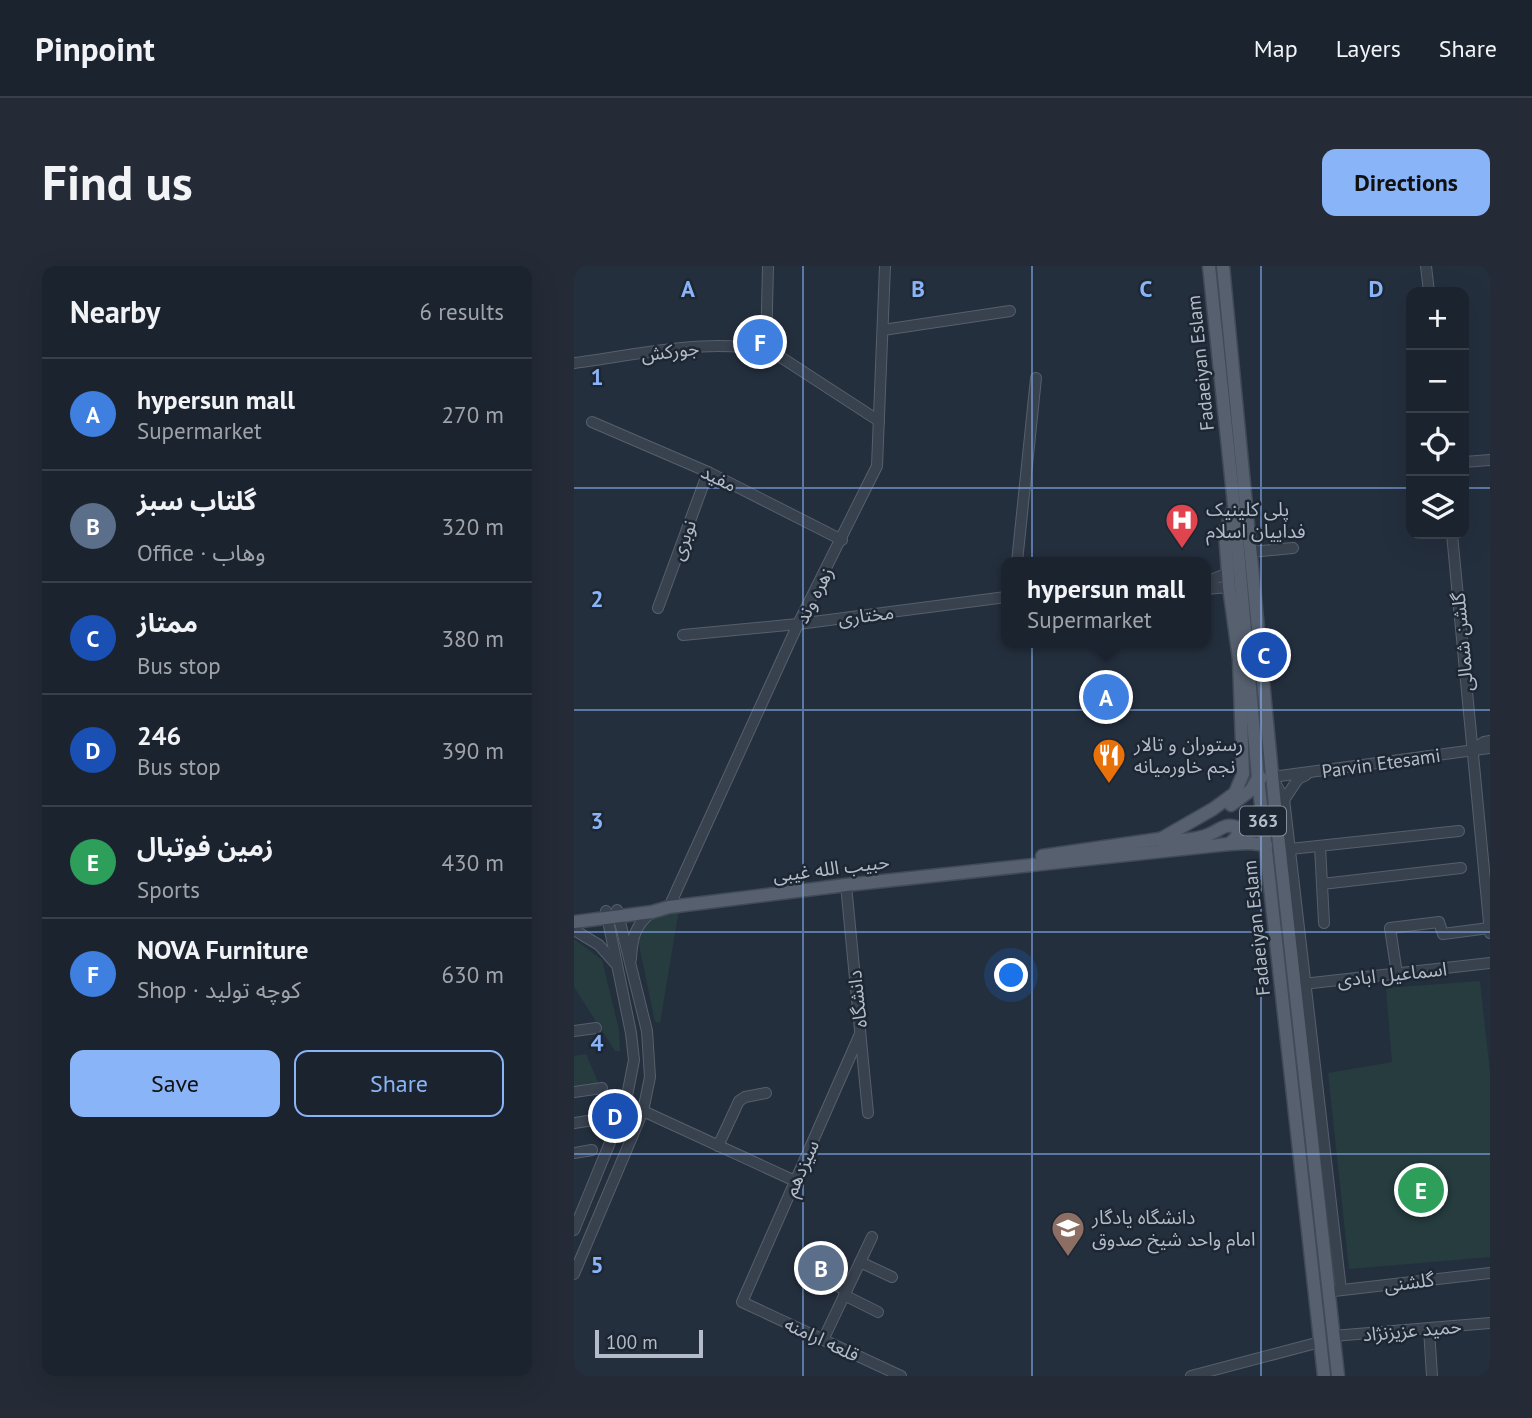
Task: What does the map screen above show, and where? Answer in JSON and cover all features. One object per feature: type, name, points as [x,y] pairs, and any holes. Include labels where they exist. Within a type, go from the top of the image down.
[{"type":"main road","name":"Fadaeiyan Eslam","points":[[1209,266],[1234,505],[1258,778],[1324,1376]]},
{"type":"main road","name":"Fadaeiyan Eslam","points":[[1223,266],[1276,816],[1300,985],[1335,1291],[1333,1336],[1338,1376]]},
{"type":"main road","points":[[1159,840],[1235,793],[1243,774],[1239,659],[1229,587],[1226,533],[1234,505]]},
{"type":"main road","points":[[1258,778],[1272,777]]},
{"type":"main road","name":"حبیب الله غیبی","points":[[998,869],[1027,858],[1159,840],[1210,820],[1251,790],[1258,778]]},
{"type":"main road","points":[[1159,840],[1201,837],[1232,825],[1236,827],[1238,836],[1229,844]]},
{"type":"main road","name":"حبیب الله غیبی","points":[[574,913],[652,912],[669,907],[846,885],[1229,844],[1266,845]]},
{"type":"main road","name":"حبیب الله غیبی","points":[[574,922],[653,905],[669,907]]},
{"type":"street","points":[[768,266],[766,351],[779,356],[879,421]]},
{"type":"street","name":"زهره وند","points":[[669,907],[798,624],[877,466],[885,266]]},
{"type":"street","points":[[1426,266],[1428,287]]},
{"type":"street","points":[[883,330],[1010,310]]},
{"type":"street","name":"جورکش","points":[[574,363],[706,346],[766,351]]},
{"type":"street","points":[[1018,557],[1036,378]]},
{"type":"street","name":"مفید","points":[[592,422],[708,472],[842,540]]},
{"type":"street","points":[[1469,462],[1490,460]]},
{"type":"street","name":"نوبری","points":[[658,608],[708,472]]},
{"type":"street","name":"گلشن شمالی","points":[[1452,539],[1471,750],[1486,860],[1490,933]]},
{"type":"street","points":[[1250,552],[1293,548]]},
{"type":"street","points":[[1211,580],[1228,573]]},
{"type":"street","points":[[1211,589],[1229,587]]},
{"type":"street","name":"مختاری","points":[[683,635],[798,624],[1001,598]]},
{"type":"street","points":[[1471,750],[1490,741]]},
{"type":"street","name":"Parvin Etesami","points":[[1272,777],[1490,748]]},
{"type":"street","points":[[1276,816],[1298,779],[1310,772]]},
{"type":"street","points":[[1272,777],[1284,799],[1300,985]]},
{"type":"street","points":[[1290,849],[1459,831]]},
{"type":"street","points":[[1320,846],[1324,923]]},
{"type":"street","points":[[1322,884],[1461,868]]},
{"type":"street","name":"دانشگاه","points":[[846,885],[868,1113]]},
{"type":"street","points":[[631,974],[633,937],[637,927],[652,912]]},
{"type":"street","points":[[574,1230],[625,1106],[634,1060],[612,914]]},
{"type":"street","points":[[574,1274],[643,1111],[650,1077],[647,1031],[612,914]]},
{"type":"street","points":[[1397,974],[1390,928],[1438,922],[1443,934],[1489,928]]},
{"type":"street","points":[[574,930],[599,944],[619,970]]},
{"type":"street","name":"اسماعیل ابادی","points":[[1300,985],[1490,963]]},
{"type":"street","points":[[574,1031],[596,1028]]},
{"type":"street","name":"سیزدهم","points":[[742,1302],[860,1034]]},
{"type":"street","points":[[574,1092],[602,1088]]},
{"type":"street","points":[[718,1146],[739,1101],[745,1097],[766,1093]]},
{"type":"street","points":[[643,1111],[795,1181]]},
{"type":"street","points":[[574,1124],[601,1119]]},
{"type":"street","points":[[574,1153],[592,1150]]},
{"type":"street","points":[[578,1217],[596,1220]]},
{"type":"street","points":[[823,1340],[872,1237]]},
{"type":"street","points":[[860,1262],[892,1277]]},
{"type":"street","points":[[802,1269],[878,1312]]},
{"type":"street","name":"گلشنی","points":[[1335,1291],[1490,1273]]},
{"type":"street","name":"قلعه ارامنه","points":[[742,1302],[901,1376]]},
{"type":"street","name":"حمید عزیزنژاد","points":[[1333,1336],[1490,1322]]},
{"type":"street","points":[[1429,1329],[1432,1376]]},
{"type":"street","points":[[1191,1376],[1320,1342]]},
{"type":"street","points":[[873,1376],[878,1365]]},
{"type":"green space","points":[[679,909],[660,1023],[655,1022],[639,945],[643,928],[650,918]]},
{"type":"green space","points":[[574,939],[602,960],[619,1030],[620,1051],[615,1051],[574,987]]},
{"type":"green space","points":[[1480,981],[1490,1072],[1490,1257],[1349,1269],[1328,1073],[1392,1062],[1386,988]]},
{"type":"green space","points":[[586,1054],[599,1084],[574,1087],[574,1056]]},
{"type":"place","name":"NOVA Furniture","points":[[760,342]]},
{"type":"place","name":"پلی کلینیک فداییان اسلام","points":[[1182,550]]},
{"type":"place","name":"ممتاز","points":[[1264,655]]},
{"type":"place","name":"hypersun mall","points":[[1106,697]]},
{"type":"place","name":"رستوران و تالار نجم خاورمیانه","points":[[1109,785]]},
{"type":"place","name":"246","points":[[615,1116]]},
{"type":"place","name":"زمین فوتبال","points":[[1421,1190]]},
{"type":"place","name":"دانشگاه یادگار امام واحد شیخ صدوق","points":[[1068,1258]]},
{"type":"place","name":"گلتاب سبز","points":[[821,1268]]}]
